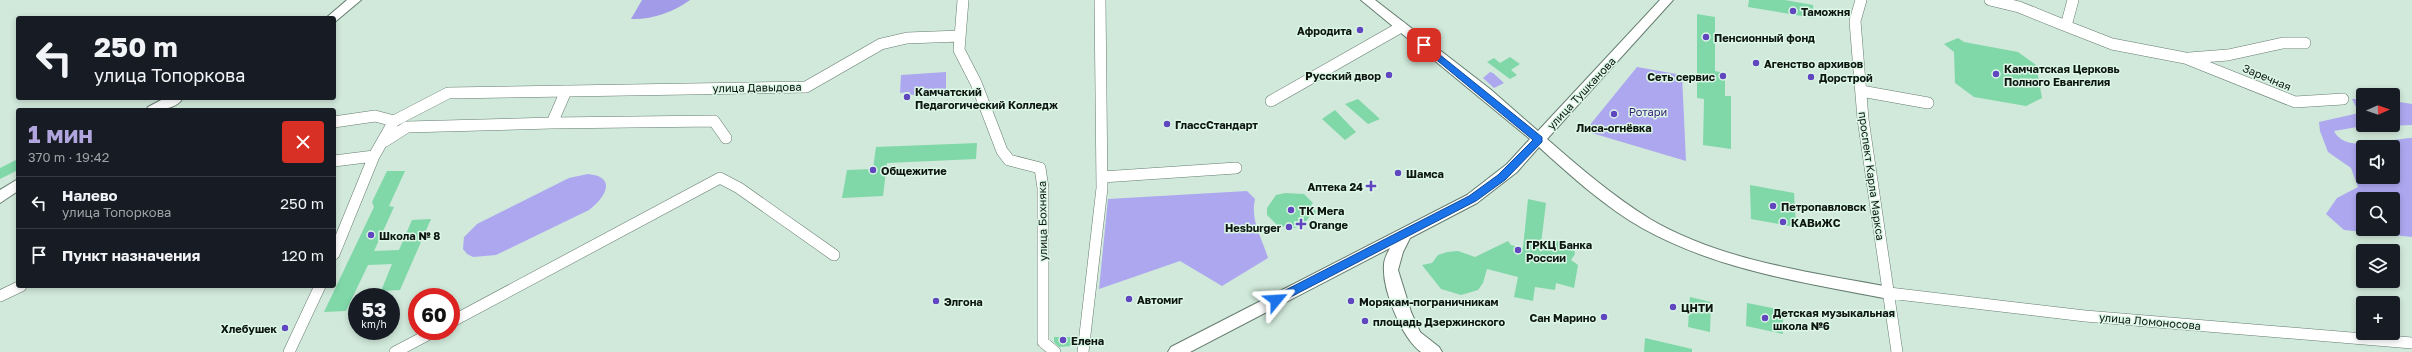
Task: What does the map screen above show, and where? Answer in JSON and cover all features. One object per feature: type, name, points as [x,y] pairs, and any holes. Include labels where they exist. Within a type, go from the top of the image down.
[{"type":"main road","points":[[335,16],[355,0]]},
{"type":"main road","points":[[1367,0],[1539,139],[1603,195],[1645,223],[1684,242],[1777,270],[1889,294]]},
{"type":"main road","name":"улица Тушканова","points":[[1176,352],[1472,199],[1502,177],[1539,139],[1666,0]]},
{"type":"main road","points":[[157,108],[172,100]]},
{"type":"main road","points":[[0,197],[16,185]]},
{"type":"main road","points":[[1405,233],[1391,265],[1394,284],[1412,333],[1422,344],[1434,352]]},
{"type":"street","name":"улица Бохняка","points":[[963,0],[960,50],[976,83],[1002,151],[1009,160],[1040,168],[1043,188],[1042,291],[1044,342],[1055,352]]},
{"type":"street","points":[[1083,352],[1102,177],[1100,0]]},
{"type":"street","name":"проспект Карла Маркса","points":[[1861,0],[1855,21],[1866,143],[1897,352]]},
{"type":"street","name":"Заречная","points":[[1990,0],[2019,7],[2112,44],[2185,58],[2296,102],[2343,100]]},
{"type":"street","points":[[2066,26],[2072,0]]},
{"type":"street","points":[[1271,101],[1401,27]]},
{"type":"street","name":"улица Давыдова","points":[[394,121],[448,93],[806,86],[881,44],[907,38],[960,36]]},
{"type":"street","name":"Заречная","points":[[2185,58],[2228,55],[2283,43],[2305,43]]},
{"type":"street","points":[[552,123],[566,91]]},
{"type":"street","points":[[1861,91],[1928,103]]},
{"type":"street","points":[[336,122],[375,116],[394,121],[383,143],[374,156],[336,249]]},
{"type":"street","points":[[383,143],[406,127],[552,123],[714,121],[726,138]]},
{"type":"street","points":[[336,161],[374,156]]},
{"type":"street","points":[[1102,177],[1236,168]]},
{"type":"street","points":[[460,317],[720,178],[739,188],[834,255]]},
{"type":"street","points":[[0,296],[17,288]]},
{"type":"street","points":[[289,352],[319,288]]},
{"type":"street","name":"улица Ломоносова","points":[[1889,294],[1947,302],[2123,319],[2412,343]]},
{"type":"street","points":[[395,352],[417,340]]},
{"type":"green space","name":"Ротари","points":[[1637,67],[1682,75],[1686,161],[1585,131]]},
{"type":"green space","points":[[946,72],[946,90],[934,91],[930,94],[911,95],[909,92],[900,93],[901,75]]},
{"type":"green space","points":[[1490,72],[1504,83],[1494,88],[1483,78]]},
{"type":"green space","points":[[2352,99],[2356,99],[2356,107]]},
{"type":"green space","points":[[2400,102],[2412,104],[2412,125],[2400,125]]},
{"type":"green space","points":[[2356,114],[2356,127],[2334,131],[2340,138],[2356,144],[2356,182],[2351,168],[2328,152],[2320,131],[2319,122]]},
{"type":"green space","points":[[2412,138],[2412,237],[2400,236],[2400,192],[2356,192],[2356,231],[2344,230],[2326,214],[2337,198],[2358,187],[2357,184],[2400,184],[2400,140],[2396,140]]},
{"type":"green space","points":[[588,174],[603,179],[606,184],[604,194],[589,210],[496,255],[473,257],[467,254],[463,249],[464,237],[477,224],[569,178]]},
{"type":"green space","points":[[1247,191],[1255,199],[1255,222],[1268,258],[1222,286],[1180,261],[1099,289],[1108,199]]},
{"type":"shaded area","points":[[642,0],[690,0],[670,12],[654,17],[631,19]]},
{"type":"building","name":"Таможня","points":[[1749,0],[1785,0],[1813,5],[1814,18],[1748,7]]},
{"type":"building","points":[[1697,14],[1715,17],[1715,71],[1725,73],[1725,96],[1731,96],[1731,149],[1703,145],[1704,99],[1697,98]]},
{"type":"building","name":"Камчатская Церковь Полного Евангелия","points":[[1958,38],[1964,42],[2018,52],[2036,65],[2042,98],[2026,106],[1974,97],[1955,83],[1954,52],[1944,44]]},
{"type":"building","points":[[1510,57],[1520,64],[1511,70],[1517,75],[1510,79],[1487,62],[1494,58],[1500,63]]},
{"type":"building","points":[[1358,99],[1380,119],[1368,124],[1345,104]]},
{"type":"building","points":[[1335,110],[1356,132],[1345,140],[1322,119]]},
{"type":"building","name":"Общежитие","points":[[977,143],[976,159],[887,163],[883,196],[842,198],[847,170],[873,169],[876,147]]},
{"type":"building","points":[[16,160],[16,171],[0,179],[0,168]]},
{"type":"building","name":"Школа № 8","points":[[387,171],[405,171],[389,206],[394,207],[374,251],[399,250],[412,220],[431,219],[400,290],[400,288],[382,288],[392,264],[368,265],[357,288],[348,288],[348,307],[346,311],[324,312],[336,288],[374,207],[372,202]]},
{"type":"building","name":"Петропавловск","points":[[1750,185],[1794,193],[1796,227],[1751,219]]},
{"type":"building","name":"ТК Мега","points":[[1285,193],[1304,194],[1313,203],[1311,205],[1316,212],[1314,216],[1310,216],[1305,223],[1295,228],[1278,226],[1267,215],[1267,208],[1276,195]]},
{"type":"building","name":"ГРКЦ Банка России","points":[[1528,199],[1546,203],[1540,252],[1557,241],[1568,243],[1574,249],[1575,254],[1571,260],[1578,265],[1574,288],[1556,283],[1555,290],[1535,287],[1533,301],[1514,297],[1518,277],[1487,269],[1483,283],[1478,290],[1461,295],[1441,289],[1422,265],[1432,263],[1438,255],[1458,251],[1475,257],[1508,241],[1511,245],[1523,248]]},
{"type":"building","points":[[1690,297],[1711,302],[1710,332],[1688,327]]},
{"type":"building","name":"Детская музыкальная школа №6","points":[[1747,303],[1783,310],[1783,334],[1746,326]]},
{"type":"building","name":"Елена","points":[[1054,337],[1072,337],[1071,346],[1059,347],[1054,342]]},
{"type":"building","points":[[1645,338],[1692,349],[1692,352],[1644,352]]},
{"type":"place","name":"Таможня","points":[[1793,11]]},
{"type":"place","name":"Афродита","points":[[1360,30]]},
{"type":"place","name":"Пенсионный фонд","points":[[1706,37]]},
{"type":"place","name":"Агенство архивов","points":[[1756,63]]},
{"type":"place","name":"Камчатская Церковь Полного Евангелия","points":[[1996,74]]},
{"type":"place","name":"Русский двор","points":[[1389,75]]},
{"type":"place","name":"Сеть сервис","points":[[1723,76]]},
{"type":"place","name":"Дорстрой","points":[[1811,77]]},
{"type":"place","name":"Камчатский Педагогический Колледж","points":[[907,97]]},
{"type":"place","name":"Лиса-огнёвка","points":[[1614,114]]},
{"type":"place","name":"ГлассСтандарт","points":[[1167,124]]},
{"type":"place","name":"Общежитие","points":[[873,170]]},
{"type":"place","name":"Шамса","points":[[1398,173]]},
{"type":"place","name":"Аптека 24","points":[[1371,186]]},
{"type":"place","name":"Петропавловск","points":[[1773,206]]},
{"type":"place","name":"ТК Мега","points":[[1291,210]]},
{"type":"place","name":"КАВиЖС","points":[[1783,222]]},
{"type":"place","name":"Orange","points":[[1301,224]]},
{"type":"place","name":"Hesburger","points":[[1289,227]]},
{"type":"place","name":"Школа № 8","points":[[371,235]]},
{"type":"place","name":"ГРКЦ Банка России","points":[[1518,250]]},
{"type":"place","name":"Автомиг","points":[[1129,299]]},
{"type":"place","name":"Элгона","points":[[936,301]]},
{"type":"place","name":"Морякам-пограничникам","points":[[1351,301]]},
{"type":"place","name":"ЦНТИ","points":[[1673,307]]},
{"type":"place","name":"Сан Марино","points":[[1604,317]]},
{"type":"place","name":"Детская музыкальная школа №6","points":[[1765,318]]},
{"type":"place","name":"площадь Дзержинского","points":[[1365,321]]},
{"type":"place","name":"Хлебушек","points":[[285,328]]},
{"type":"place","name":"Елена","points":[[1063,340]]},
{"type":"route","points":[[1276,300],[1472,199],[1502,177],[1539,139],[1424,45]]}]
